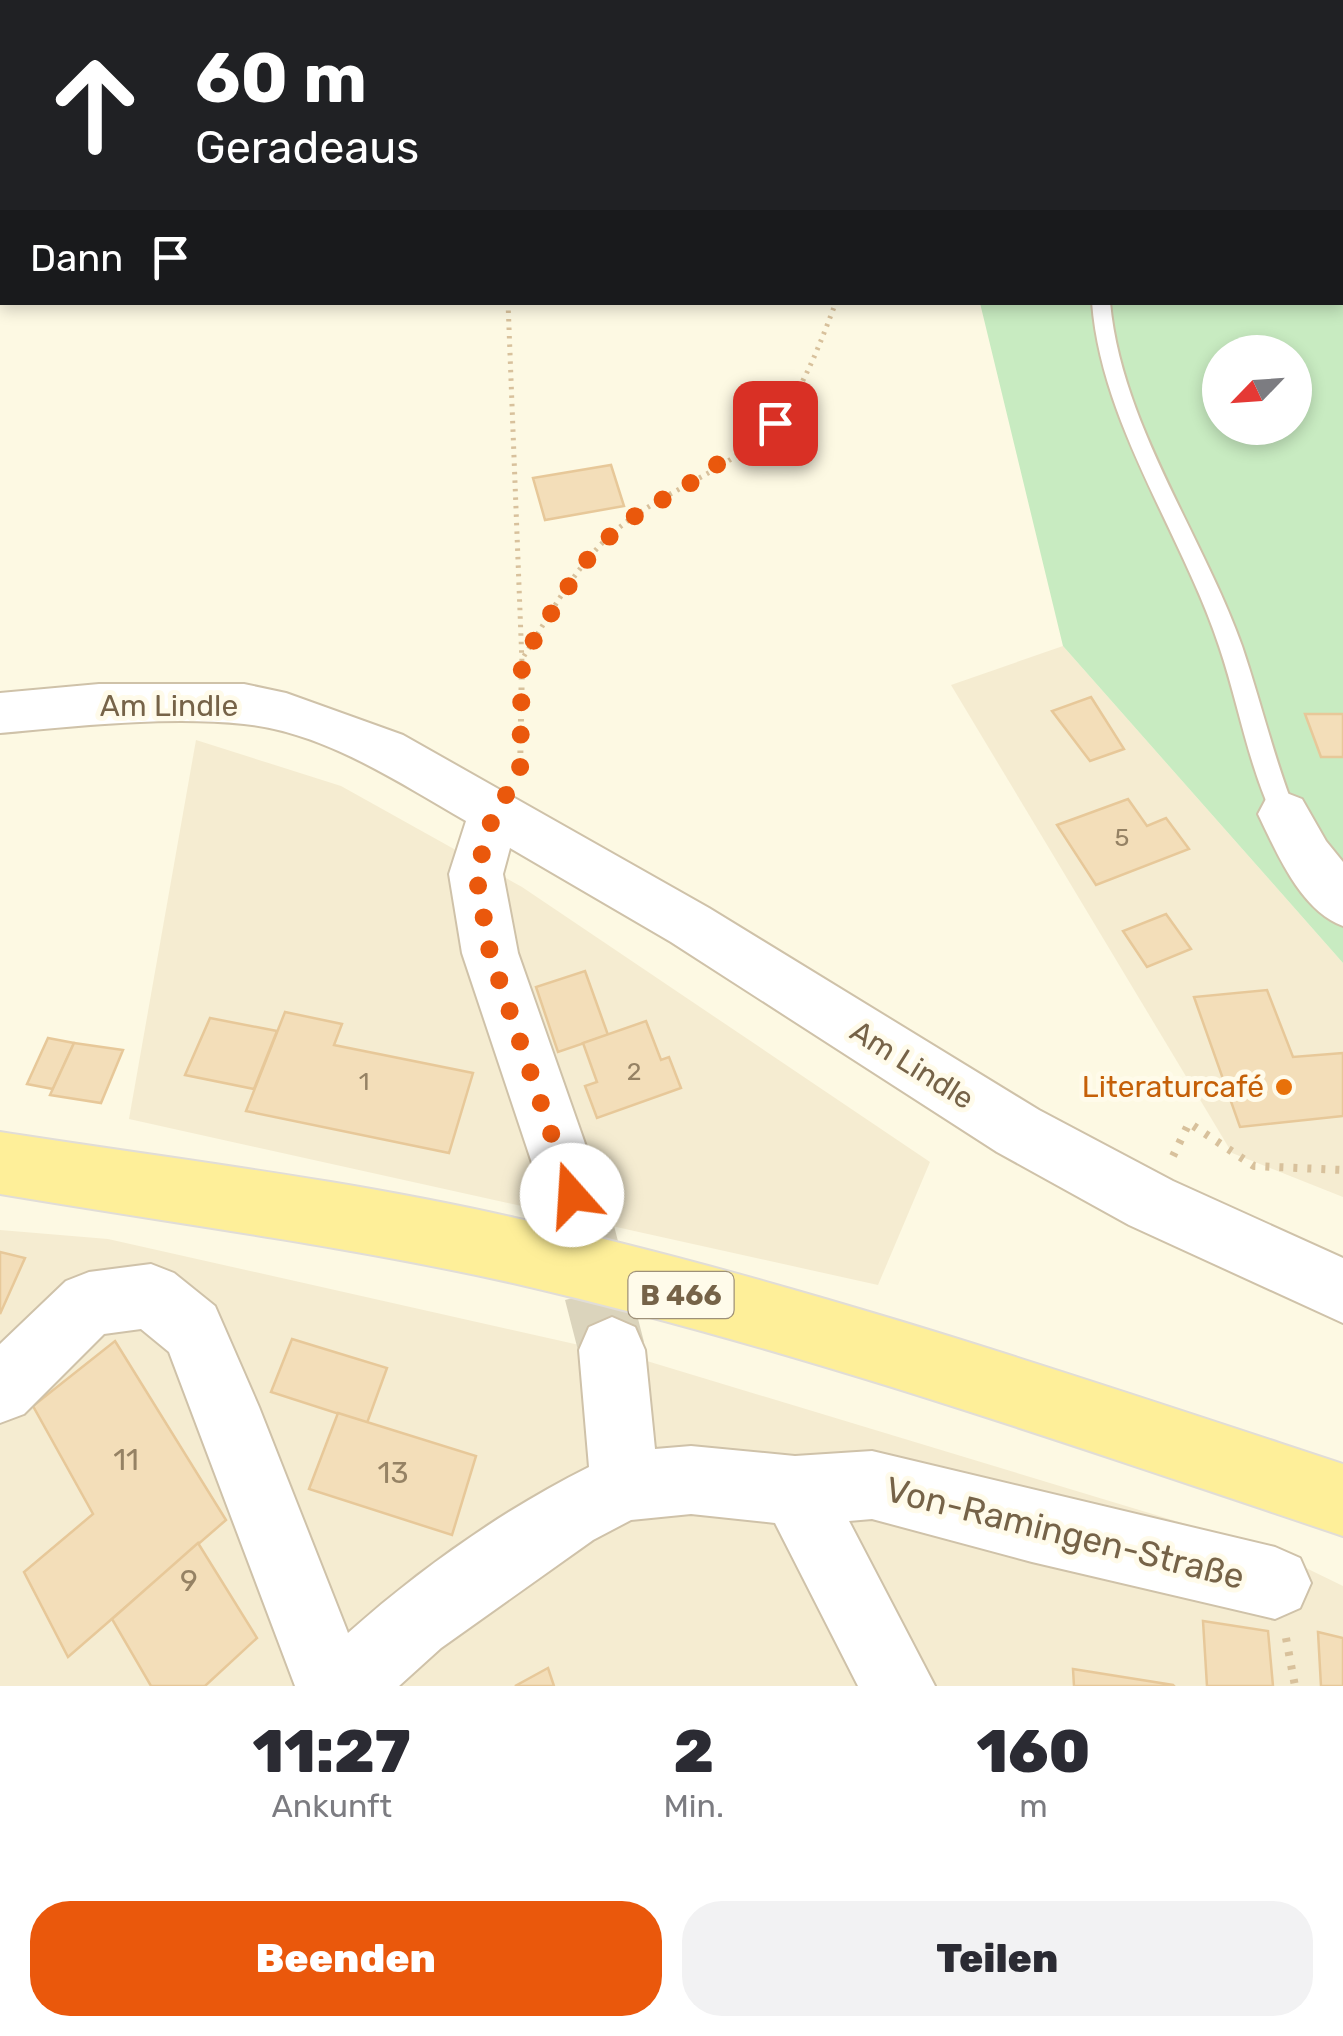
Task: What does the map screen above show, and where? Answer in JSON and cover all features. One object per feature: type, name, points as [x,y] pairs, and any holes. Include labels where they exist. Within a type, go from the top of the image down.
[{"type":"main road","name":"B 466","points":[[0,1163],[394,1225],[588,1270],[926,1361],[1343,1500]]},
{"type":"street","name":"Am Lindle","points":[[0,713],[99,704],[244,704],[286,712],[385,749],[690,925],[1018,1131],[1151,1203],[1343,1292]]},
{"type":"street","points":[[494,812],[476,874],[490,953],[572,1195]]},
{"type":"street","points":[[1284,814],[1307,856],[1343,902]]},
{"type":"street","points":[[0,1390],[89,1304],[151,1296],[192,1329],[226,1407],[332,1686]]},
{"type":"street","points":[[612,1350],[626,1486]]},
{"type":"street","name":"Von-Ramingen-Straße","points":[[344,1686],[415,1622],[568,1515],[626,1486],[691,1480],[796,1491],[872,1485],[1032,1527],[1275,1583]]},
{"type":"street","points":[[796,1491],[898,1686]]},
{"type":"lane","points":[[1102,305],[1103,327],[1133,424],[1230,645],[1261,757],[1284,814]]},
{"type":"path","points":[[494,812],[520,775],[522,659],[508,305]]},
{"type":"path","points":[[522,659],[598,546],[635,516],[694,481],[775,423],[834,305]]},
{"type":"path","points":[[1151,1203],[1189,1123],[1254,1166],[1343,1170]]},
{"type":"shaded area","points":[[1063,646],[1343,963],[1343,1197],[1232,1153],[951,685]]},
{"type":"shaded area","points":[[196,740],[341,786],[522,887],[930,1162],[878,1285],[129,1119]]},
{"type":"shaded area","points":[[0,1230],[108,1239],[637,1358],[1265,1548],[1343,1586],[1343,1686],[0,1686]]},
{"type":"green space","points":[[980,305],[1343,305],[1343,963],[1063,646]]},
{"type":"building","points":[[611,465],[624,506],[545,520],[533,478]]},
{"type":"building","points":[[1091,697],[1124,749],[1090,761],[1052,711]]},
{"type":"building","points":[[1305,714],[1343,714],[1343,757],[1321,757]]},
{"type":"building","points":[[1128,799],[1147,826],[1166,818],[1189,849],[1096,885],[1057,825]]},
{"type":"building","points":[[1166,914],[1191,949],[1147,967],[1123,931]]},
{"type":"building","points":[[585,971],[608,1035],[558,1052],[536,987]]},
{"type":"building","name":"Literaturcafé","points":[[1267,990],[1293,1057],[1343,1053],[1343,1116],[1240,1127],[1194,997]]},
{"type":"building","points":[[285,1012],[342,1024],[334,1045],[473,1073],[449,1153],[246,1111]]},
{"type":"building","points":[[210,1018],[277,1031],[254,1089],[185,1075]]},
{"type":"building","points":[[646,1021],[661,1060],[669,1057],[681,1088],[597,1118],[585,1086],[597,1082],[583,1043]]},
{"type":"building","points":[[48,1038],[74,1043],[53,1089],[27,1084]]},
{"type":"building","points":[[74,1043],[123,1050],[101,1103],[50,1095]]},
{"type":"building","points":[[0,1252],[25,1258],[0,1314]]},
{"type":"building","points":[[292,1339],[387,1368],[367,1423],[271,1392]]},
{"type":"building","points":[[115,1341],[226,1520],[68,1657],[24,1572],[93,1514],[33,1406]]},
{"type":"building","points":[[338,1413],[476,1456],[452,1535],[309,1489]]},
{"type":"building","points":[[198,1543],[257,1638],[205,1686],[151,1686],[112,1619]]},
{"type":"building","points":[[1203,1621],[1268,1631],[1273,1686],[1207,1686]]},
{"type":"building","points":[[1318,1632],[1343,1638],[1343,1686],[1321,1686]]},
{"type":"building","points":[[548,1668],[554,1686],[515,1686]]},
{"type":"building","points":[[1073,1669],[1173,1685],[1174,1686],[1074,1686]]},
{"type":"tunnel","points":[[572,1195],[612,1350]]},
{"type":"place","name":"Literaturcafé","points":[[1284,1087]]},
{"type":"route","points":[[572,1195],[490,953],[476,874],[494,812],[520,775],[522,659],[598,546],[635,516],[694,481],[775,423]]}]
